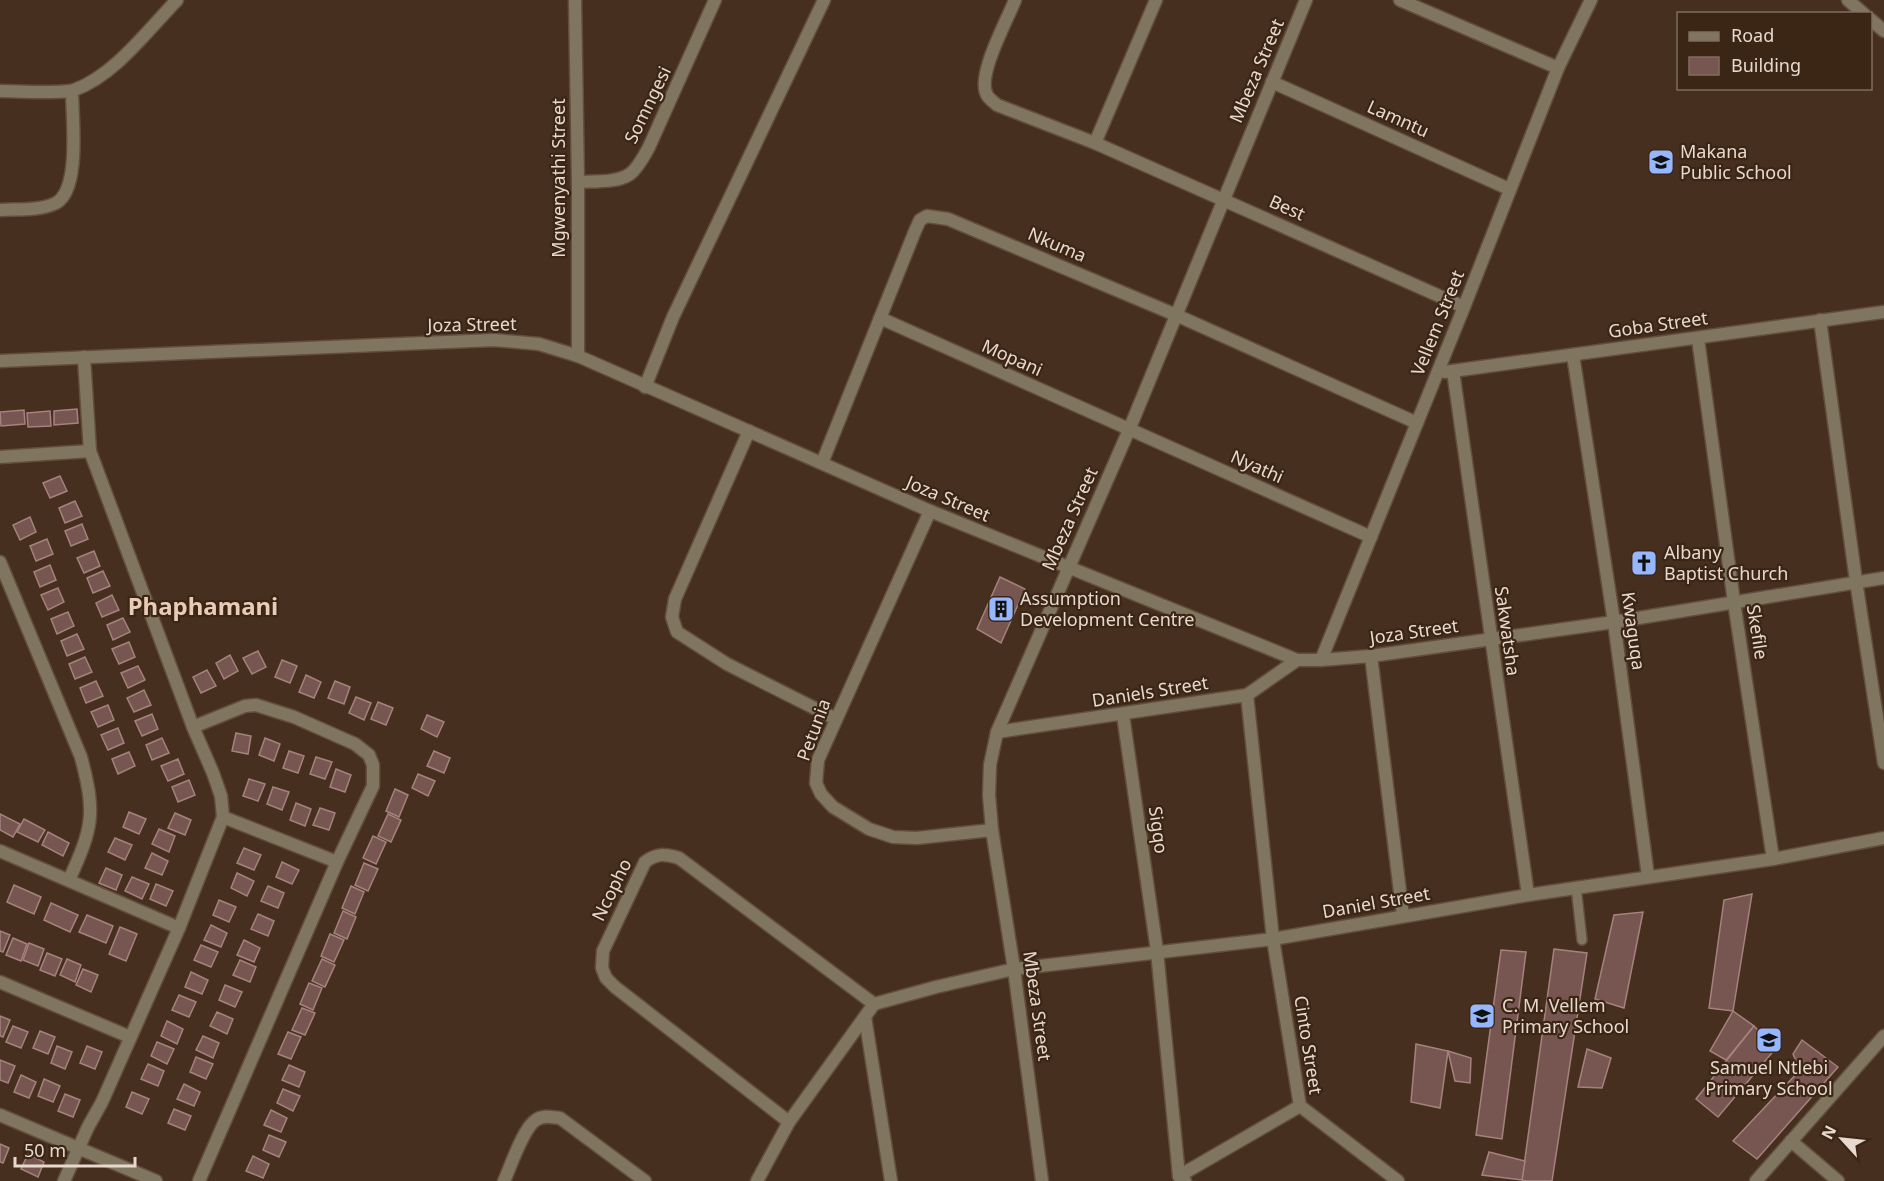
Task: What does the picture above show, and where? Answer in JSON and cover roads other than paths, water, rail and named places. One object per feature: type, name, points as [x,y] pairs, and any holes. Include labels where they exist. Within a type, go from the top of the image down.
[{"type":"street","points":[[0,91],[72,91],[112,66],[177,0]]},
{"type":"street","name":"Mgwenyathi Street","points":[[575,0],[578,356]]},
{"type":"street","name":"Somngesi","points":[[578,182],[621,178],[636,167],[649,147],[716,0]]},
{"type":"street","points":[[645,387],[673,317],[824,0]]},
{"type":"street","name":"Best","points":[[1015,0],[986,70],[983,84],[987,96],[997,105],[1095,144],[1464,307]]},
{"type":"street","points":[[1095,144],[1156,0]]},
{"type":"street","name":"Mbeza Street","points":[[1042,1181],[1014,969],[992,830],[989,795],[990,765],[997,732],[1129,430],[1306,0]]},
{"type":"street","points":[[1400,0],[1558,68]]},
{"type":"street","name":"Vellem Street","points":[[1321,660],[1558,68],[1591,0]]},
{"type":"street","points":[[1848,0],[1862,12]]},
{"type":"street","points":[[1872,21],[1884,31]]},
{"type":"street","name":"Lamntu","points":[[1272,82],[1509,189]]},
{"type":"street","points":[[0,210],[45,207],[56,203],[68,190],[73,167],[72,91]]},
{"type":"street","name":"Nkuma","points":[[822,463],[915,231],[921,220],[927,216],[959,224],[1176,315],[1417,423]]},
{"type":"street","name":"Goba Street","points":[[1437,374],[1884,312]]},
{"type":"street","name":"Mopani","points":[[880,318],[1129,430]]},
{"type":"street","points":[[1820,320],[1884,763]]},
{"type":"street","name":"Skefile","points":[[1698,339],[1734,602],[1773,859]]},
{"type":"street","name":"Joza Street","points":[[0,361],[494,340],[539,344],[578,356],[930,511],[1297,660],[1371,656],[1614,622],[1884,578]]},
{"type":"street","name":"Kwaguqa","points":[[1573,355],[1614,622],[1648,876]]},
{"type":"street","points":[[64,1181],[102,1102],[179,928],[223,817],[217,784],[193,727],[90,451],[84,357]]},
{"type":"street","name":"Sakwatsha","points":[[1453,371],[1528,895]]},
{"type":"street","name":"Nyathi","points":[[1129,430],[1371,537]]},
{"type":"street","points":[[749,431],[675,599],[672,617],[677,632],[701,648],[727,664],[836,719]]},
{"type":"street","points":[[0,457],[90,451]]},
{"type":"street","name":"Petunia","points":[[930,511],[818,760],[816,783],[821,794],[833,807],[869,829],[892,837],[917,838],[992,830]]},
{"type":"street","points":[[0,562],[81,757],[87,782],[91,802],[90,826],[69,880]]},
{"type":"street","points":[[1371,656],[1402,916]]},
{"type":"street","name":"Daniels Street","points":[[997,732],[1247,695],[1297,660]]},
{"type":"street","name":"Cinto Street","points":[[1247,695],[1273,939],[1300,1106],[1398,1181]]},
{"type":"street","points":[[193,727],[245,706],[256,705],[285,713],[355,744],[369,755],[373,765],[373,786],[337,862],[199,1181]]},
{"type":"street","name":"Sigqo","points":[[1123,715],[1157,951],[1179,1179]]},
{"type":"street","points":[[223,817],[337,862]]},
{"type":"street","name":"Daniel Street","points":[[874,1004],[1014,969],[1273,939],[1528,895],[1773,859],[1884,838]]},
{"type":"street","points":[[0,851],[179,928]]},
{"type":"street","name":"Ncopho","points":[[789,1122],[606,978],[602,968],[603,951],[645,862],[654,855],[665,854],[679,858],[874,1004]]},
{"type":"street","points":[[0,982],[130,1037]]},
{"type":"street","points":[[757,1181],[789,1122],[874,1004]]},
{"type":"street","points":[[865,1017],[891,1181]]},
{"type":"street","points":[[1756,1181],[1884,1036]]},
{"type":"street","points":[[1874,1048],[1884,1057]]},
{"type":"street","points":[[1179,1179],[1300,1106]]},
{"type":"street","points":[[0,1115],[156,1181]]},
{"type":"street","points":[[504,1181],[528,1128],[536,1120],[546,1116],[560,1118],[645,1181]]},
{"type":"street","points":[[1791,1141],[1838,1181]]},
{"type":"lane","points":[[1576,888],[1582,940]]},
{"type":"place","name":"Makana Public School","points":[[1661,162]]},
{"type":"place","name":"Albany Baptist Church","points":[[1644,563]]},
{"type":"place","name":"Assumption Development Centre","points":[[1001,609]]},
{"type":"place","name":"C. M. Vellem Primary School","points":[[1482,1016]]},
{"type":"place","name":"Samuel Ntlebi Primary School","points":[[1769,1040]]},
{"type":"district","name":"Phaphamani","points":[[203,607]]}]
